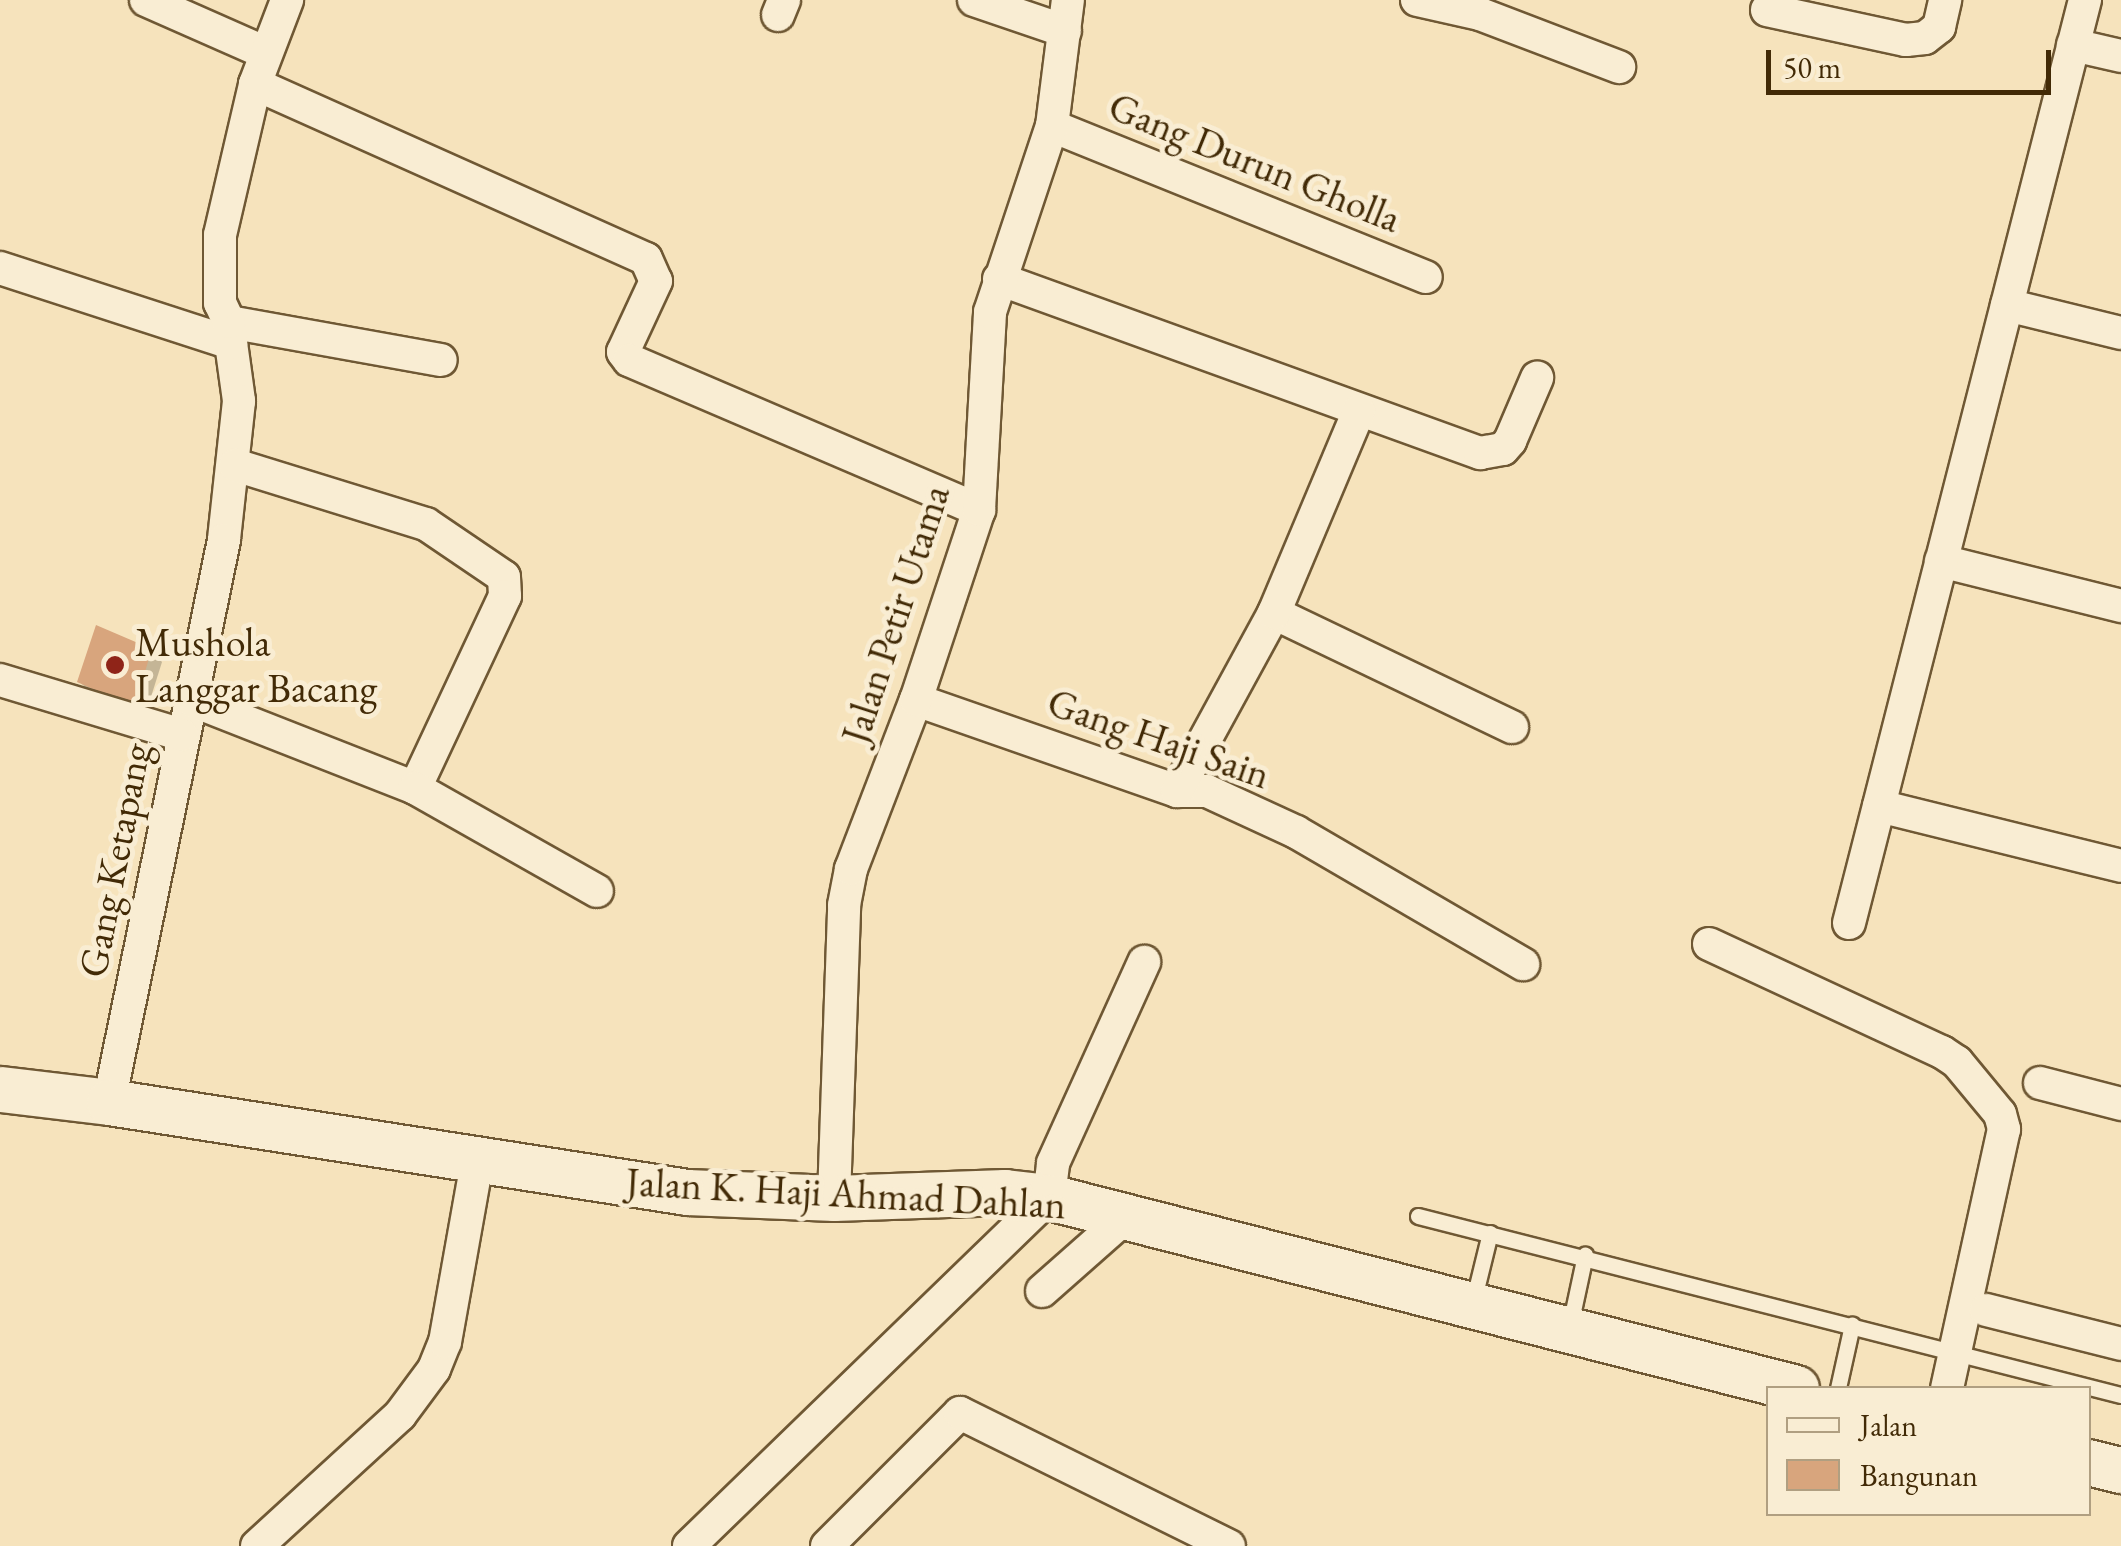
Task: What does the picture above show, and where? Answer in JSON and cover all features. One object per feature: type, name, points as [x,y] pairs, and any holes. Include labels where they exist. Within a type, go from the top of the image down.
[{"type":"main road","name":"Jalan K. Haji Ahmad Dahlan","points":[[0,1090],[109,1102],[687,1192],[834,1198],[963,1192],[1083,1205],[1571,1322],[1789,1386]]},
{"type":"main road","points":[[2091,1463],[2121,1470]]},
{"type":"street","points":[[146,0],[261,69],[646,259],[656,282],[623,352],[629,360],[980,510]]},
{"type":"street","name":"Gang Ketapang","points":[[109,1102],[235,465],[238,400],[230,332],[220,303],[220,235],[261,69],[286,0]]},
{"type":"street","points":[[974,0],[1066,16]]},
{"type":"street","points":[[1416,0],[1480,14],[1619,67]]},
{"type":"street","points":[[1768,10],[1906,40],[1925,38],[1939,27],[1945,0]]},
{"type":"street","points":[[1849,924],[2085,0]]},
{"type":"street","name":"Jalan Petir Utama","points":[[834,1198],[844,904],[851,869],[916,700],[980,510],[987,423],[985,361],[999,279],[1052,126],[1066,16]]},
{"type":"street","points":[[2073,44],[2121,56]]},
{"type":"street","name":"Gang Durun Gholla","points":[[1052,126],[1426,277]]},
{"type":"street","points":[[0,268],[230,332],[441,360]]},
{"type":"street","points":[[999,279],[1480,453],[1492,453],[1510,442],[1537,378]]},
{"type":"street","points":[[2007,306],[2121,333]]},
{"type":"street","points":[[1177,791],[1274,614],[1359,410]]},
{"type":"street","points":[[235,465],[426,524],[504,577],[505,596],[415,788]]},
{"type":"street","points":[[1942,560],[2121,606]]},
{"type":"street","points":[[1274,614],[1512,728]]},
{"type":"street","points":[[0,680],[182,735]]},
{"type":"street","points":[[191,700],[415,788],[597,891]]},
{"type":"street","name":"Gang Haji Sain","points":[[916,700],[1177,791],[1207,791],[1296,832],[1523,964]]},
{"type":"street","points":[[1879,806],[2121,866]]},
{"type":"street","points":[[1710,944],[1942,1052],[1957,1062],[2000,1114],[2004,1129],[1951,1372]]},
{"type":"street","points":[[1083,1205],[1053,1164],[1144,962]]},
{"type":"street","points":[[2040,1084],[2121,1104]]},
{"type":"street","points":[[257,1546],[400,1416],[434,1369],[445,1342],[477,1162]]},
{"type":"street","points":[[1042,1291],[1083,1205]]},
{"type":"street","points":[[689,1546],[1083,1205]]},
{"type":"street","points":[[1986,1310],[2121,1344]]},
{"type":"street","points":[[827,1546],[960,1413],[1229,1546]]},
{"type":"lane","points":[[1418,1216],[1852,1325],[1951,1372],[2059,1386]]},
{"type":"lane","points":[[1474,1298],[1490,1233]]},
{"type":"lane","points":[[1571,1322],[1585,1256]]},
{"type":"lane","points":[[1839,1383],[1852,1325]]},
{"type":"lane","points":[[2091,1390],[2121,1394]]},
{"type":"building","name":"Mushola Langgar Bacang","points":[[96,625],[152,649],[134,707],[77,682]]},
{"type":"place","name":"Mushola Langgar Bacang","points":[[115,665]]}]
